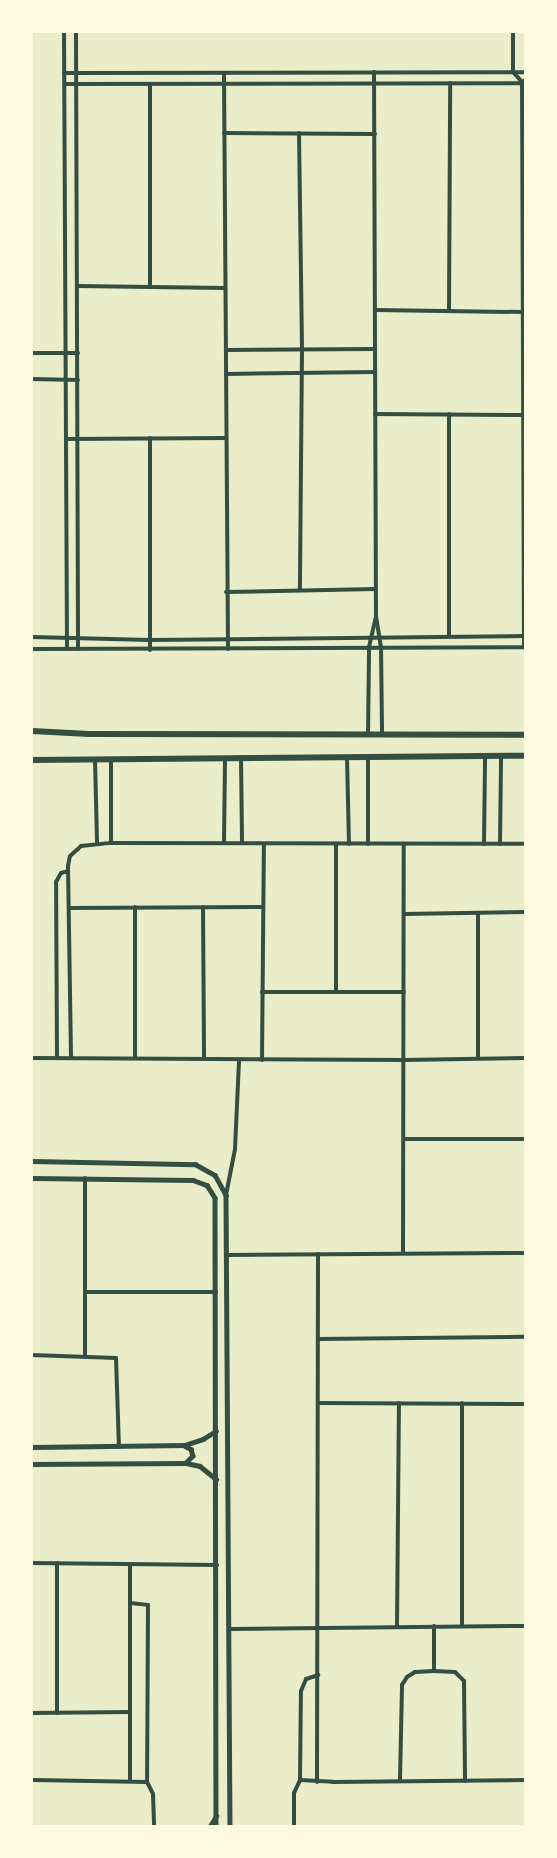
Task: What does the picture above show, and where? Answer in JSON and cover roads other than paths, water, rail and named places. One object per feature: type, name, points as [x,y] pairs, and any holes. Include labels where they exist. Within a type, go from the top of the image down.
[{"type":"main road","points":[[32,731],[89,734],[525,735]]},
{"type":"main road","points":[[32,760],[525,756]]},
{"type":"main road","points":[[210,1827],[216,1816]]},
{"type":"street","points":[[64,32],[68,649]]},
{"type":"street","points":[[76,32],[78,649]]},
{"type":"street","points":[[513,32],[513,72]]},
{"type":"street","points":[[374,72],[376,616],[381,647],[382,735]]},
{"type":"street","points":[[513,72],[524,81]]},
{"type":"street","points":[[64,73],[525,72]]},
{"type":"street","points":[[224,73],[228,649]]},
{"type":"street","points":[[65,84],[524,81]]},
{"type":"street","points":[[32,649],[525,647],[524,81]]},
{"type":"street","points":[[150,83],[150,287]]},
{"type":"street","points":[[449,311],[450,83]]},
{"type":"street","points":[[224,133],[375,134]]},
{"type":"street","points":[[299,133],[302,350],[300,590]]},
{"type":"street","points":[[77,286],[225,288]]},
{"type":"street","points":[[375,310],[523,312]]},
{"type":"street","points":[[226,350],[375,349]]},
{"type":"street","points":[[32,353],[78,353]]},
{"type":"street","points":[[226,374],[375,372]]},
{"type":"street","points":[[32,379],[78,380]]},
{"type":"street","points":[[375,414],[524,415]]},
{"type":"street","points":[[449,414],[449,636]]},
{"type":"street","points":[[150,438],[150,650]]},
{"type":"street","points":[[66,439],[226,438]]},
{"type":"street","points":[[226,591],[376,589]]},
{"type":"street","points":[[368,735],[369,647],[376,616]]},
{"type":"street","points":[[32,637],[150,640],[525,636]]},
{"type":"street","points":[[347,756],[349,844]]},
{"type":"street","points":[[368,756],[368,844]]},
{"type":"street","points":[[483,844],[485,756]]},
{"type":"street","points":[[500,844],[501,756]]},
{"type":"street","points":[[224,843],[225,757]]},
{"type":"street","points":[[241,757],[242,843]]},
{"type":"street","points":[[95,759],[97,843]]},
{"type":"street","points":[[111,759],[111,843]]},
{"type":"street","points":[[71,1057],[68,871],[73,852],[81,846],[97,843],[525,844]]},
{"type":"street","points":[[262,1060],[264,844]]},
{"type":"street","points":[[336,844],[336,992]]},
{"type":"street","points":[[403,1253],[404,844]]},
{"type":"street","points":[[57,1057],[56,882],[61,873],[68,871]]},
{"type":"street","points":[[135,907],[135,1058]]},
{"type":"street","points":[[203,907],[204,1059]]},
{"type":"street","points":[[69,908],[263,907]]},
{"type":"street","points":[[404,914],[525,912]]},
{"type":"street","points":[[478,913],[478,1058]]},
{"type":"street","points":[[262,992],[404,992]]},
{"type":"street","points":[[32,1058],[239,1060],[525,1058]]},
{"type":"street","points":[[230,1827],[229,1313],[226,1196],[235,1149],[239,1060]]},
{"type":"street","points":[[404,1139],[525,1139]]},
{"type":"street","points":[[32,1161],[195,1164],[215,1175],[226,1196]]},
{"type":"street","points":[[32,1178],[200,1181],[212,1191],[215,1206],[218,1565],[216,1827]]},
{"type":"street","points":[[85,1178],[85,1355]]},
{"type":"street","points":[[228,1255],[525,1253]]},
{"type":"street","points":[[317,1782],[318,1254]]},
{"type":"street","points":[[85,1292],[216,1293]]},
{"type":"street","points":[[216,1314],[229,1313]]},
{"type":"street","points":[[318,1339],[525,1337]]},
{"type":"street","points":[[32,1355],[114,1356],[117,1360],[119,1448]]},
{"type":"street","points":[[318,1403],[525,1404]]},
{"type":"street","points":[[398,1626],[399,1403]]},
{"type":"street","points":[[462,1403],[462,1626]]},
{"type":"street","points":[[32,1447],[119,1448],[184,1445],[203,1439],[216,1431]]},
{"type":"street","points":[[184,1445],[191,1449],[193,1456],[186,1464]]},
{"type":"street","points":[[32,1464],[186,1464],[200,1466],[217,1479]]},
{"type":"street","points":[[32,1563],[218,1565]]},
{"type":"street","points":[[57,1563],[57,1713]]},
{"type":"street","points":[[130,1564],[130,1781]]},
{"type":"street","points":[[130,1603],[148,1605],[147,1782],[153,1794],[154,1827]]},
{"type":"street","points":[[434,1626],[434,1671]]},
{"type":"street","points":[[230,1629],[525,1626]]},
{"type":"street","points":[[400,1782],[402,1685],[407,1677],[415,1672],[434,1671],[455,1672],[464,1681],[465,1780]]},
{"type":"street","points":[[294,1827],[294,1793],[300,1780],[301,1691],[306,1679],[318,1675]]},
{"type":"street","points":[[32,1713],[130,1712]]},
{"type":"street","points":[[32,1780],[147,1782]]},
{"type":"street","points":[[300,1780],[317,1782],[525,1780]]}]
